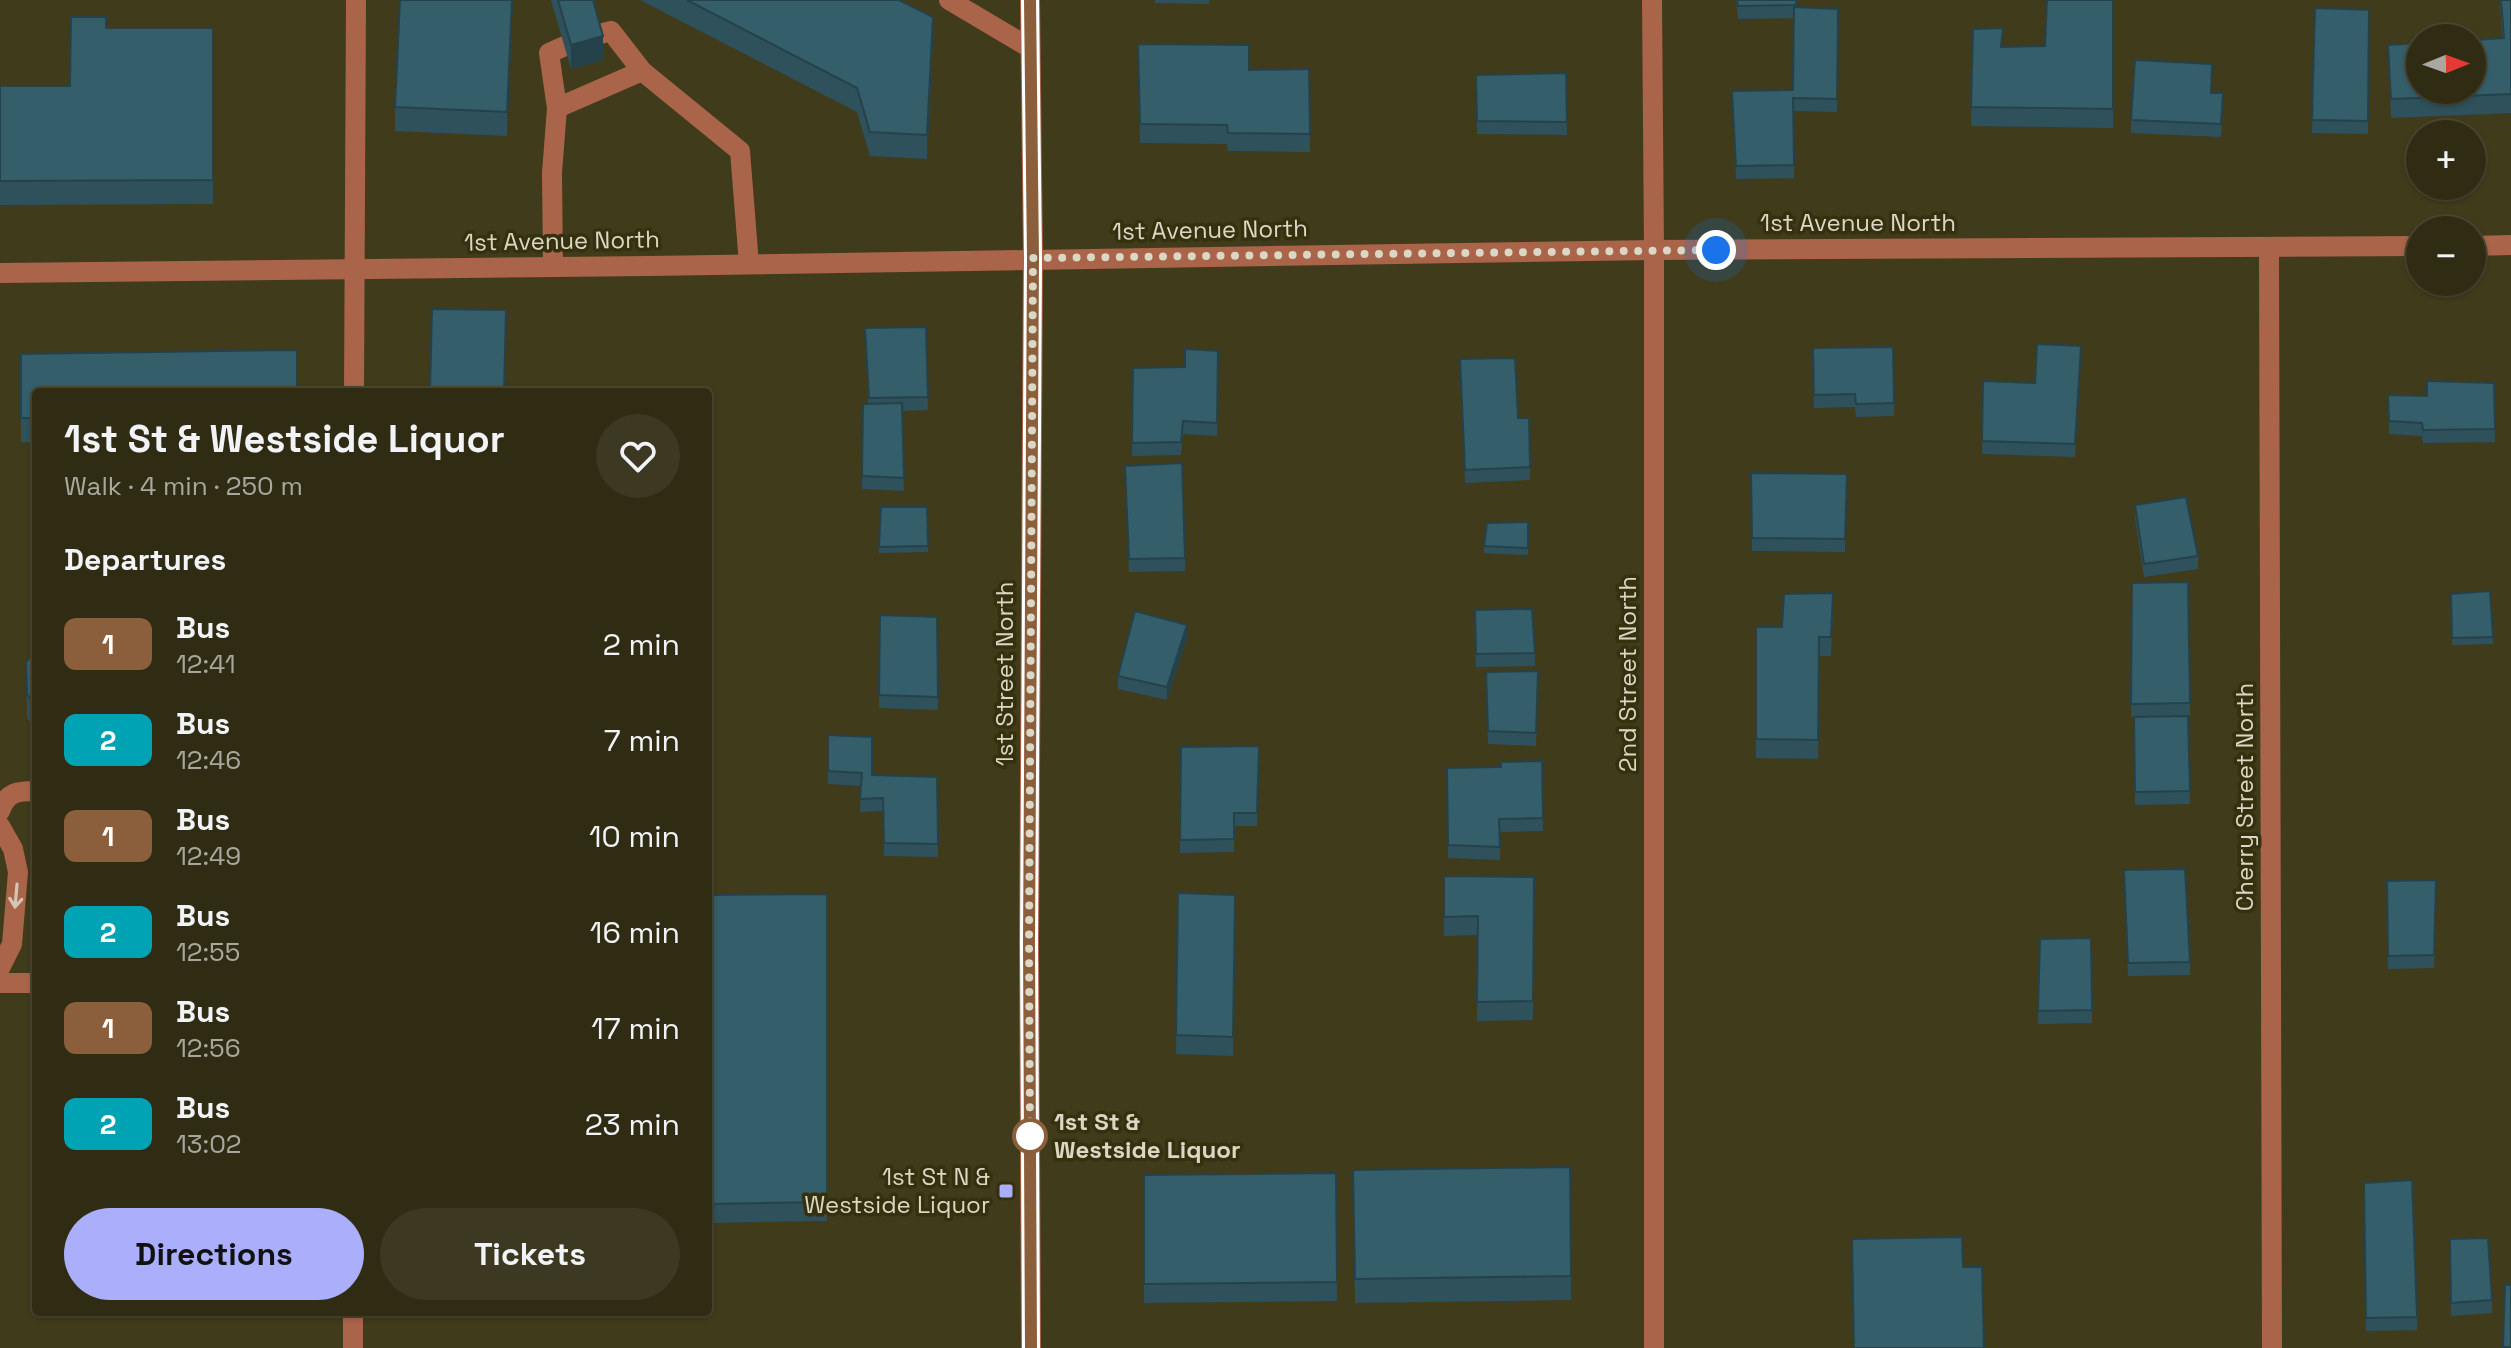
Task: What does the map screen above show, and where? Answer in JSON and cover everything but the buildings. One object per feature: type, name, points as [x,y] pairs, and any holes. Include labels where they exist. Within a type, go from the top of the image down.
[{"type":"street","points":[[354,388],[356,0]]},
{"type":"street","points":[[949,0],[1030,48]]},
{"type":"street","name":"1st Street North","points":[[1030,0],[1033,258],[1029,927],[1031,1348]]},
{"type":"street","name":"2nd Street North","points":[[1652,0],[1654,1348]]},
{"type":"street","points":[[596,35],[611,31],[642,71],[740,151],[749,264]]},
{"type":"street","points":[[553,267],[552,173],[557,108],[549,53],[565,46]]},
{"type":"street","points":[[557,108],[642,71]]},
{"type":"street","points":[[2486,246],[2511,245]]},
{"type":"street","name":"1st Avenue North","points":[[0,273],[1654,250],[2406,246]]},
{"type":"street","name":"Cherry Street North","points":[[2269,247],[2272,1348]]},
{"type":"street","points":[[0,811],[11,793],[32,791]]},
{"type":"street","points":[[0,826],[13,849],[18,872],[12,944],[0,968]]},
{"type":"street","points":[[0,983],[32,983]]},
{"type":"street","points":[[353,1316],[353,1348]]},
{"type":"bus line","name":"1","points":[[1030,0],[1033,258],[1029,943],[1031,1348]]},
{"type":"place","name":"1st St & Westside Liquor","points":[[1030,1136]]},
{"type":"place","name":"1st St N & Westside Liquor","points":[[1006,1191]]},
{"type":"route","points":[[1030,1136],[1033,258],[1716,250]]}]
